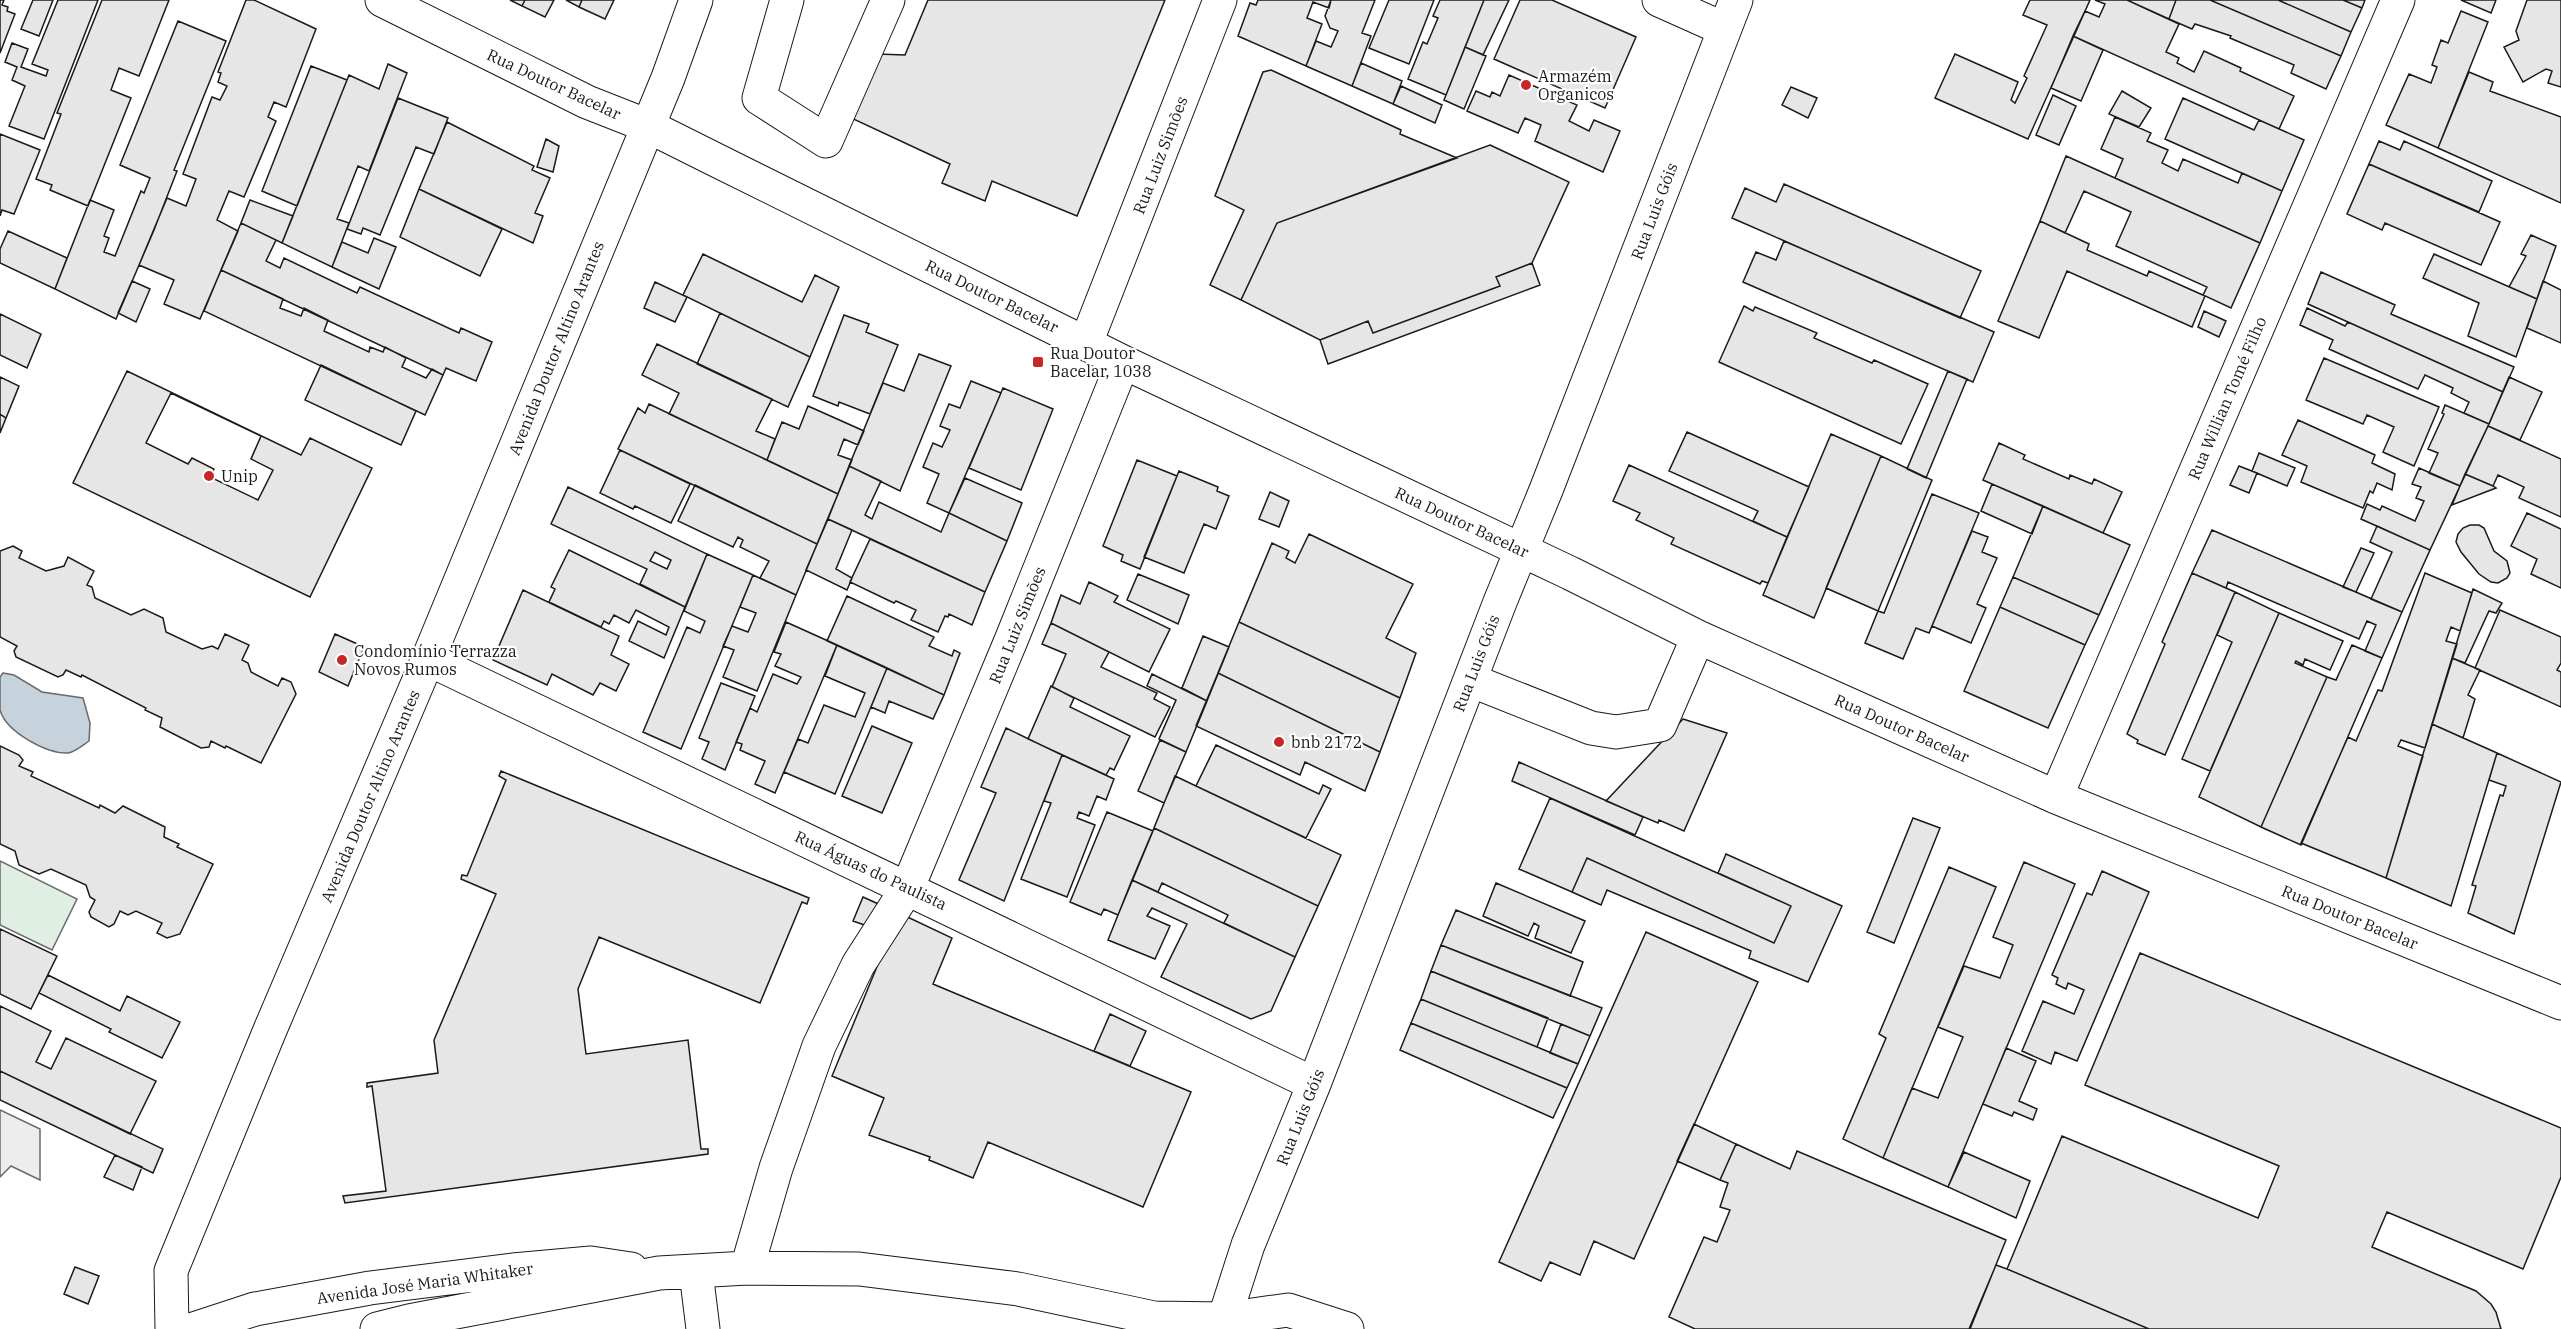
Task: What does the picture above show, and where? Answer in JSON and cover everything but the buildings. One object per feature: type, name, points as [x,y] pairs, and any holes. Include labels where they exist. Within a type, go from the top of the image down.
[{"type":"street","name":"Rua Doutor Bacelar","points":[[382,0],[587,102],[648,126],[1123,362],[1521,550],[1698,637],[2056,797],[2561,1003]]},
{"type":"street","name":"Avenida Doutor Altino Arantes","points":[[172,1329],[171,1271],[270,1030],[428,659],[648,126],[696,0]]},
{"type":"street","points":[[787,0],[759,98],[826,141],[888,0]]},
{"type":"street","name":"Rua Luiz Simões","points":[[1086,343],[1220,0]]},
{"type":"street","points":[[1659,0],[1730,14]]},
{"type":"street","name":"Rua Willian Tomé Filho","points":[[2056,797],[2398,0]]},
{"type":"street","name":"Rua Luis Góis","points":[[1229,1326],[1248,1245],[1314,1084],[1730,14]]},
{"type":"street","name":"Rua Luiz Simões","points":[[747,1269],[776,1168],[819,1046],[858,965],[908,887],[1012,638],[1123,362]]},
{"type":"street","points":[[1470,680],[1591,728],[1616,732],[1660,725],[1698,637]]},
{"type":"street","name":"Rua Águas do Paulista","points":[[428,659],[908,887],[1314,1084]]},
{"type":"street","name":"Avenida José Maria Whitaker","points":[[194,1329],[255,1309],[370,1288],[513,1269],[591,1263],[660,1273]]},
{"type":"street","name":"Avenida José Maria Whitaker","points":[[377,1329],[409,1320],[660,1273],[747,1269],[859,1269],[1018,1289],[1154,1318],[1229,1326],[1288,1310],[1347,1329]]},
{"type":"street","points":[[696,1272],[703,1329]]},
{"type":"green space","points":[[0,861],[77,899],[52,950],[0,925]]},
{"type":"shaded area","points":[[3,673],[14,675],[42,692],[83,698],[90,723],[89,741],[68,753],[49,750],[19,734],[10,726],[0,710],[0,677]]},
{"type":"shaded area","points":[[0,1110],[40,1129],[40,1180],[11,1166],[0,1177]]},
{"type":"place","name":"Armazém Organicos","points":[[1526,85]]},
{"type":"place","name":"Rua Doutor Bacelar, 1038","points":[[1038,362]]},
{"type":"place","name":"Unip","points":[[209,476]]},
{"type":"place","name":"Condomínio Terrazza Novos Rumos","points":[[342,660]]},
{"type":"place","name":"bnb 2172","points":[[1279,742]]}]
